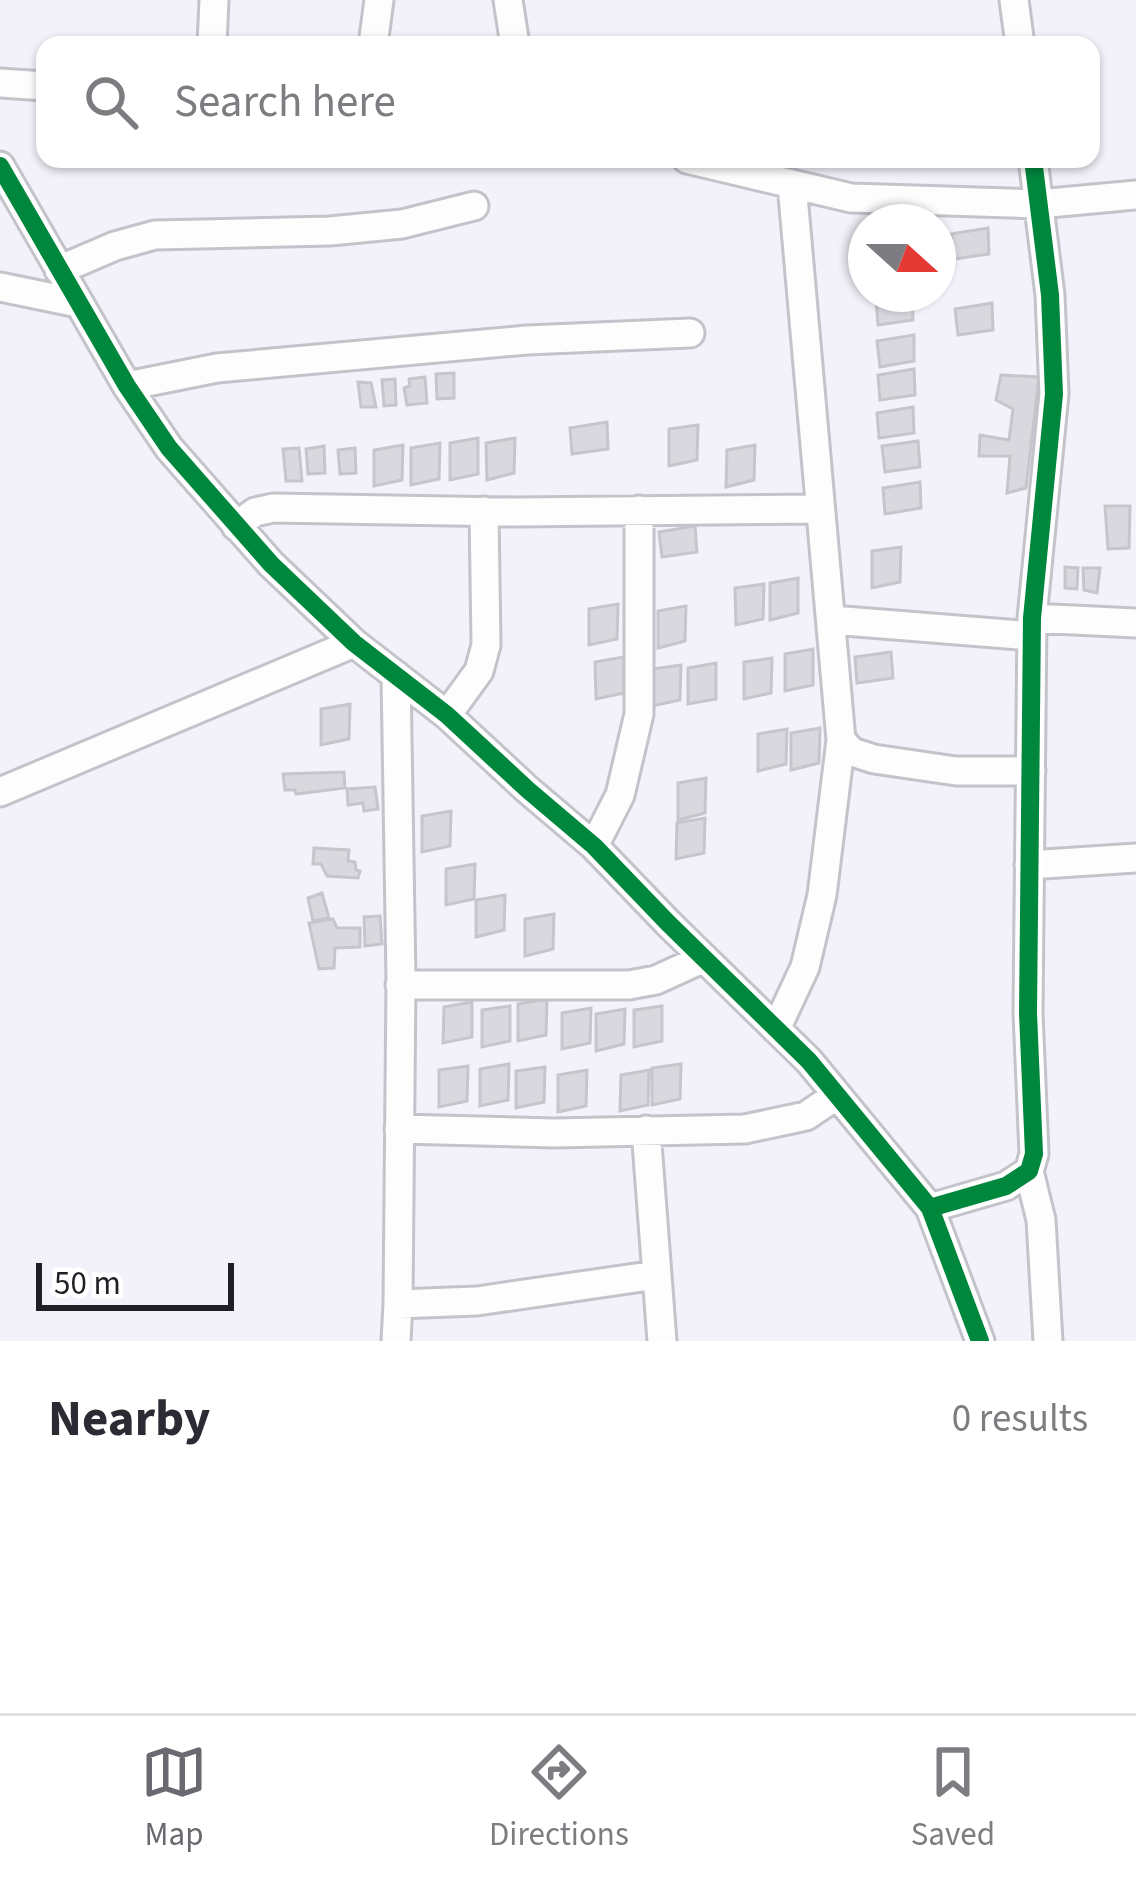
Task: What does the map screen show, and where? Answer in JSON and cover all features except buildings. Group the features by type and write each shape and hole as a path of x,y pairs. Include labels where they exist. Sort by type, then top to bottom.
{"street":[{"path":"212,36 214,0"},
{"path":"374,36 379,0"},
{"path":"508,0 514,36"},
{"path":"1014,0 1018,36"},
{"path":"0,83 36,85"},
{"path":"0,166 127,386 169,448 236,526 354,643 447,715 594,846 809,1061 930,1208 980,1341"},
{"path":"725,168 850,198 1039,204 1136,195"},
{"path":"1035,168 1050,295 1054,394 1032,627 1028,1013 1034,1154 1029,1171 1042,1220 1048,1341"},
{"path":"776,1029 805,967 822,895 841,740 792,184"},
{"path":"59,270 155,235 330,231 402,224 474,206"},
{"path":"0,286 78,303"},
{"path":"127,386 217,368 527,340 690,333"},
{"path":"236,526 256,512 273,508 819,509"},
{"path":"594,846 620,794 639,714 639,510"},
{"path":"447,715 479,671 486,645 484,511"},
{"path":"832,620 1032,627 1136,623"},
{"path":"0,792 354,643"},
{"path":"396,675 400,985 396,1341"},
{"path":"841,740 851,752 874,759 956,770 1030,770"},
{"path":"1030,865 1136,858"},
{"path":"400,985 629,986 656,980 704,958"},
{"path":"399,1129 554,1133 745,1129 806,1116 837,1095"},
{"path":"646,1130 662,1341"},
{"path":"930,1208 1006,1186 1029,1171"},
{"path":"398,1304 477,1301 656,1275"}],"cycle path":[{"path":"0,166 127,386 169,448 271,564 354,643 447,715 594,846 809,1061 930,1208 980,1341"},
{"path":"930,1208 1006,1186 1029,1171 1034,1154 1028,1013 1032,618 1054,394 1050,295 1034,168"}]}
